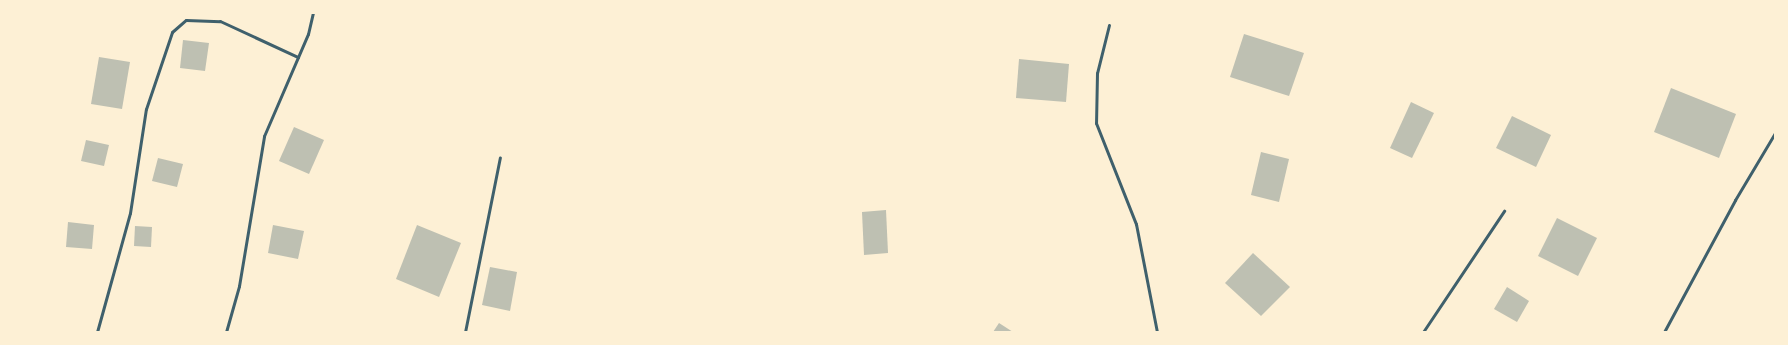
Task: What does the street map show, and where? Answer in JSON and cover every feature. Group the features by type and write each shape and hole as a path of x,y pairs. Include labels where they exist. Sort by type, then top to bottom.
{"lane":[{"path":"226,332 239,286 264,136 298,57 313,13"},
{"path":"97,332 130,213 146,109 172,32 186,20 220,21 298,57"},
{"path":"1109,25 1097,73 1096,123 1136,224 1157,332"},
{"path":"1664,332 1734,200 1775,134"},
{"path":"465,332 500,157"},
{"path":"1423,332 1504,211"}],"building":[{"path":"1244,34 1304,53 1289,96 1230,77"},
{"path":"183,40 209,43 205,71 180,68"},
{"path":"99,57 130,62 122,109 91,104"},
{"path":"1019,59 1069,64 1066,102 1016,98"},
{"path":"1671,88 1736,114 1719,158 1654,132"},
{"path":"1411,102 1434,113 1412,158 1390,148"},
{"path":"1512,116 1551,135 1536,167 1496,148"},
{"path":"294,127 324,140 309,174 279,161"},
{"path":"86,140 109,145 104,166 81,161"},
{"path":"1261,152 1289,159 1279,202 1251,195"},
{"path":"158,158 183,164 177,187 152,181"},
{"path":"886,210 888,253 864,255 862,212"},
{"path":"1557,218 1597,238 1578,276 1538,256"},
{"path":"68,222 94,225 92,249 66,247"},
{"path":"273,225 304,231 298,259 268,253"},
{"path":"417,225 461,243 439,297 396,279"},
{"path":"135,226 152,227 151,247 134,246"},
{"path":"1253,253 1290,287 1261,316 1225,283"},
{"path":"490,267 517,272 510,311 482,305"},
{"path":"1507,287 1529,301 1517,322 1494,309"},
{"path":"999,323 1013,332 993,332"}]}
